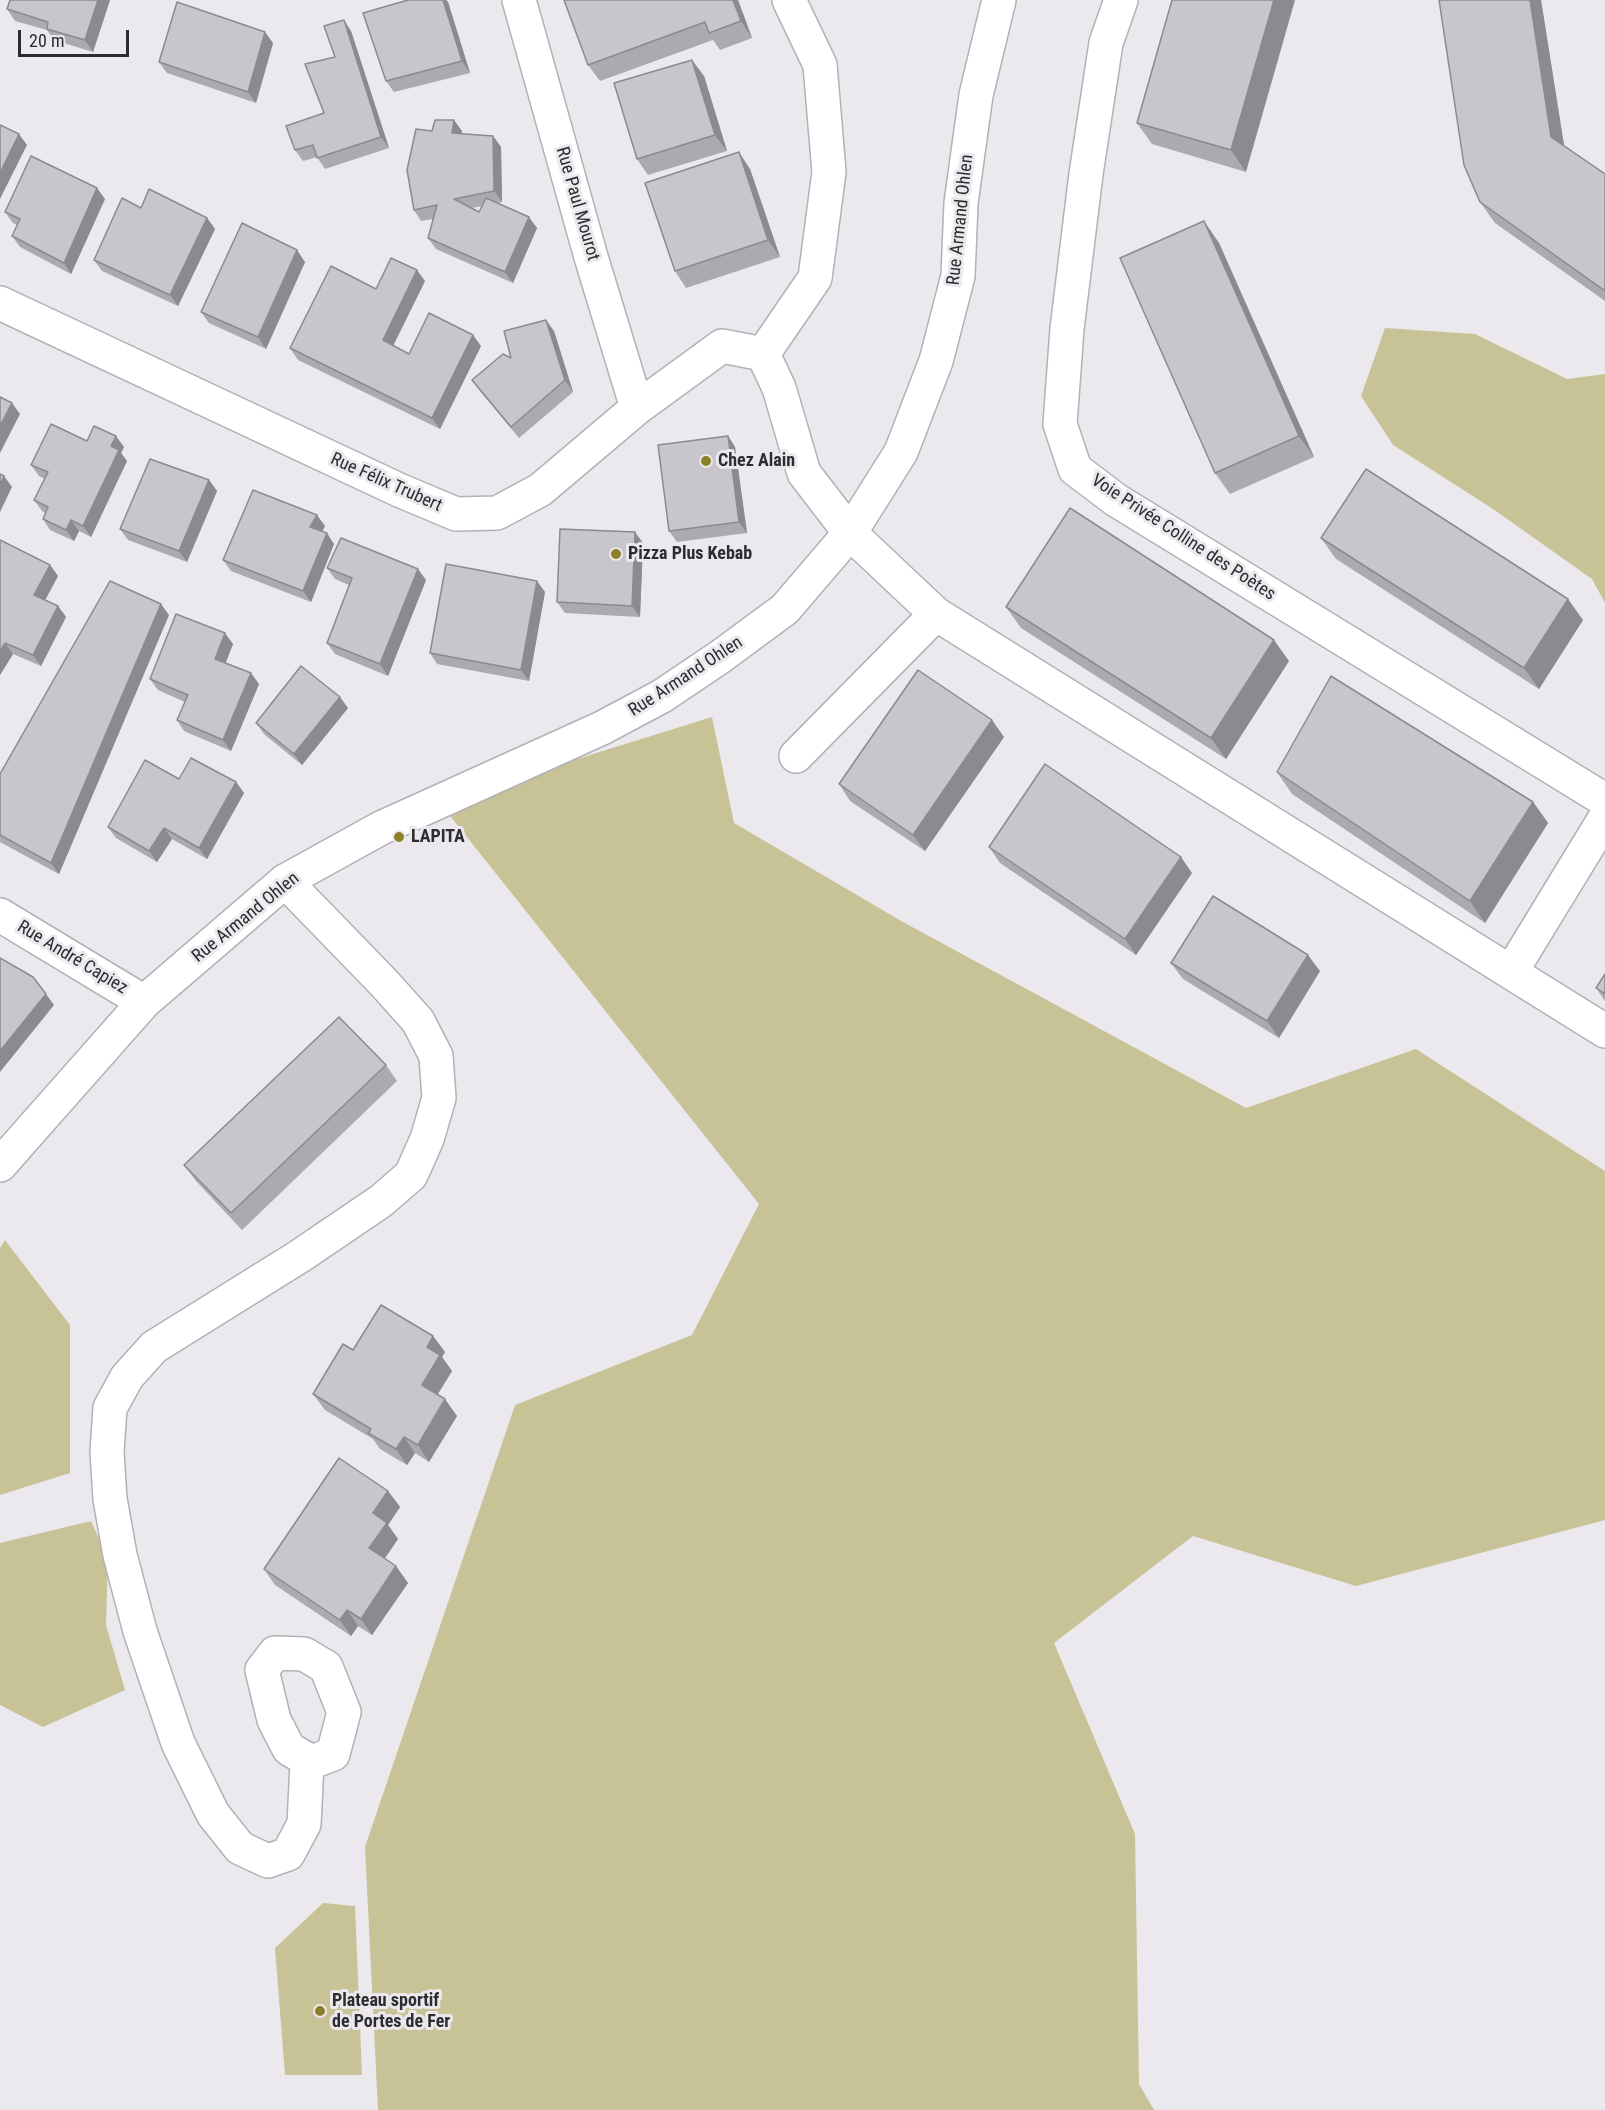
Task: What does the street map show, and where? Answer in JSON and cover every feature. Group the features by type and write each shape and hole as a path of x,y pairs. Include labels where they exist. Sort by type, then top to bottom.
{"street":[{"name":"Rue Paul Mourot","path":"519,0 591,257 637,408"},
{"path":"789,0 820,65 829,172 815,278 763,354 779,388 804,473 850,533 936,614 1605,1031"},
{"name":"Rue Armand Ohlen","path":"0,1165 144,1002 285,881 381,828 602,728 662,696 785,609 850,533 901,452 936,361 958,276 961,202 976,96 999,0"},
{"name":"Voie Privée Colline des Poètes","path":"1121,0 1106,43 1086,174 1067,329 1060,424 1075,469 1116,500 1605,800"},
{"name":"Rue Félix Trubert","path":"0,303 399,490 456,514 497,513 540,490 637,408 722,346 763,354"},
{"path":"796,756 936,614"},
{"path":"1512,972 1605,818"},
{"path":"285,881 384,982 418,1021 436,1056 439,1098 428,1139 411,1175 381,1201 300,1256 154,1347 127,1377 110,1408 106,1452 110,1499 120,1556 140,1631 178,1743 213,1814 240,1848 268,1861 288,1854 304,1824 307,1764"},
{"name":"Rue André Capiez","path":"0,915 144,1002"}],"shaded area":[{"path":"1385,328 1475,334 1567,379 1605,374 1605,603 1592,579 1493,509 1393,445 1361,396"},
{"path":"712,717 734,823 903,922 1246,1108 1416,1049 1605,1171 1605,1520 1356,1586 1193,1536 1054,1643 1135,1834 1139,2084 1154,2110 378,2110 365,1847 515,1405 692,1335 759,1204 439,802"},
{"path":"5,1240 70,1325 70,1473 0,1495 0,1248"},
{"path":"91,1521 108,1559 106,1625 125,1690 43,1727 0,1705 0,1543"},
{"name":"Plateau sportif de Portes de Fer","path":"323,1903 355,1906 362,2075 285,2075 275,1948"}],"building":[{"path":"10,0 98,0 85,40 47,29 48,22 7,9"},
{"path":"408,0 443,0 462,61 386,81 363,13"},
{"path":"564,0 733,0 741,21 709,33 705,22 588,65"},
{"path":"1172,0 1274,0 1231,150 1137,123"},
{"path":"1439,0 1530,0 1551,137 1605,174 1605,291 1480,202 1464,165"},
{"path":"177,2 265,32 248,92 159,62"},
{"path":"344,20 381,137 317,158 313,145 295,150 286,126 324,113 305,64 335,57 324,26"},
{"path":"692,60 715,135 637,159 614,83"},
{"path":"435,120 454,120 452,133 493,136 494,191 454,199 479,212 486,198 529,217 505,272 428,238 437,205 414,210 407,170 416,129 432,131"},
{"path":"0,125 19,134 0,173"},
{"path":"739,152 768,240 675,271 645,183"},
{"path":"31,156 97,188 64,263 12,236 20,219 5,212"},
{"path":"149,189 207,218 170,295 94,260 122,198 141,208"},
{"path":"1204,221 1299,436 1215,473 1120,258"},
{"path":"242,223 297,250 258,337 201,312"},
{"path":"391,258 417,270 383,340 409,354 429,313 473,335 432,418 290,348 331,266 376,289"},
{"path":"546,320 565,380 511,427 472,380 503,354 511,358 504,331"},
{"path":"0,397 12,403 0,426"},
{"path":"51,424 87,441 94,426 116,436 111,446 119,450 83,526 71,520 66,530 43,519 48,507 34,500 48,472 31,465"},
{"path":"728,436 739,522 669,531 658,445"},
{"path":"150,459 209,480 179,551 120,529"},
{"path":"1366,469 1568,599 1524,668 1321,538"},
{"path":"253,490 317,515 310,527 327,533 303,591 223,560"},
{"path":"1070,508 1274,640 1211,738 1006,607"},
{"path":"560,529 635,532 632,606 557,602"},
{"path":"341,538 418,569 380,664 327,643 352,578 327,568"},
{"path":"0,540 50,565 34,595 58,606 33,655 5,643 0,651"},
{"path":"446,564 537,581 521,670 430,653"},
{"path":"110,581 161,604 51,863 0,835 0,774"},
{"path":"176,614 225,633 215,659 251,673 223,740 177,720 188,695 150,679"},
{"path":"301,666 340,697 294,754 256,723"},
{"path":"918,670 992,720 913,835 839,784"},
{"path":"1331,676 1533,802 1470,901 1277,772"},
{"path":"191,758 236,782 199,848 164,828 149,851 108,827 145,760 179,779"},
{"path":"1045,764 1181,857 1125,939 989,847"},
{"path":"1213,896 1308,955 1267,1021 1171,963"},
{"path":"0,958 33,977 46,994 0,1051"},
{"path":"1605,974 1605,994 1596,988"},
{"path":"339,1017 386,1065 231,1213 184,1165"},
{"path":"381,1305 433,1336 427,1347 440,1355 422,1385 445,1399 418,1445 404,1437 396,1449 368,1433 371,1429 313,1394 343,1344 353,1350"},
{"path":"339,1458 388,1491 373,1513 387,1523 369,1548 396,1566 361,1619 347,1610 340,1620 264,1569"}],"place":[{"name":"Chez Alain","path":"706,461"},
{"name":"Pizza Plus Kebab","path":"616,554"},
{"name":"LAPITA","path":"399,837"},
{"name":"Plateau sportif de Portes de Fer","path":"320,2011"}]}
